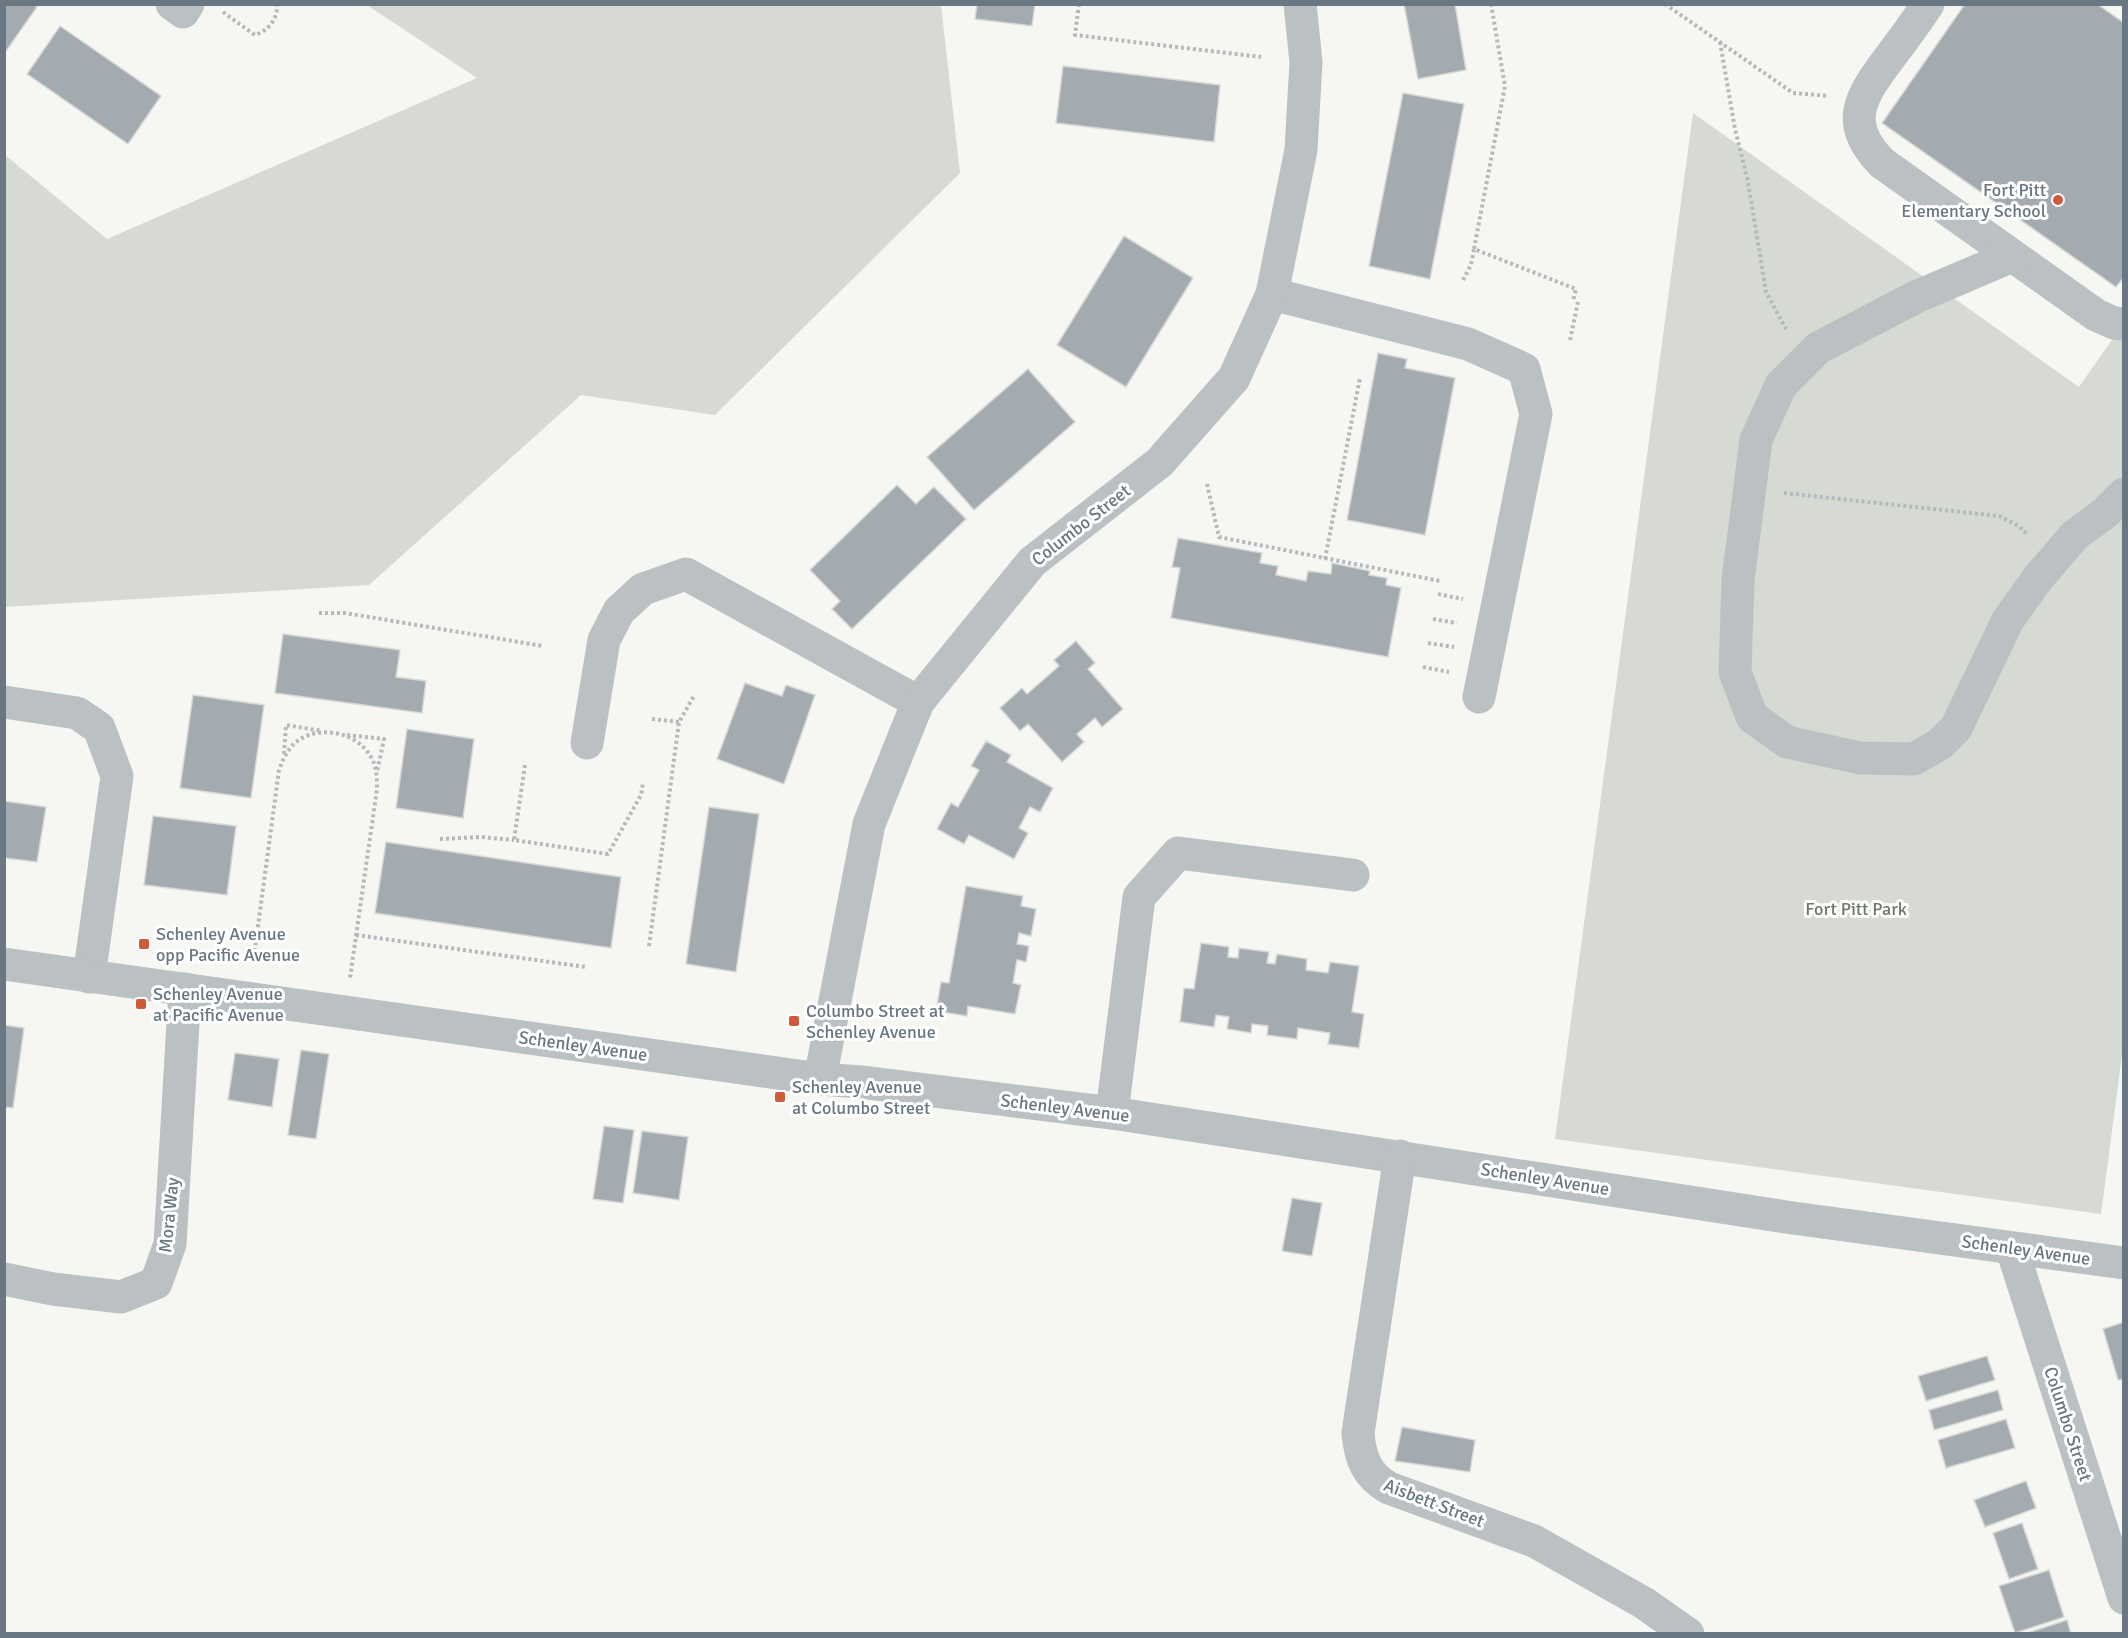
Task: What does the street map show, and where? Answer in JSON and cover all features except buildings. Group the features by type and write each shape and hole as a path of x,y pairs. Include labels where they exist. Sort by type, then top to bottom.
{"street":[{"path":"172,4 183,12 188,4"},
{"name":"Columbo Street","path":"820,1079 869,824 918,702 1032,562 1160,462 1205,412 1234,378 1272,294 1301,150 1306,62 1300,4"},
{"path":"1928,4 1869,85 1861,101 1859,118 1861,135 1869,150 1881,163 2096,315 2114,323 2124,324"},
{"path":"2012,255 1916,297 1818,348 1781,385 1756,440 1738,580 1735,672 1752,717 1787,742 1860,758 1914,759 1940,744 1956,728 2008,620 2038,578 2075,535 2105,513 2124,494"},
{"path":"1272,294 1468,344 1524,369 1536,414 1479,697"},
{"path":"587,743 604,640 619,611 643,589 686,574 918,702"},
{"path":"4,702 77,714 92,723 99,728 117,776 89,977"},
{"path":"1112,1113 1139,897 1178,852 1353,875"},
{"name":"Schenley Avenue","path":"4,964 820,1079 1112,1113 1793,1218 2124,1263"},
{"name":"Mora Way","path":"4,1279 53,1289 121,1297 156,1283 170,1244 185,989"},
{"name":"Aisbett Street","path":"1400,1156 1358,1433 1360,1454 1368,1472 1389,1488 1534,1541 1644,1603 1688,1634"},
{"name":"Columbo Street","path":"2013,1249 2124,1599"}],"path":[{"path":"223,12 255,35 270,27 276,17 277,4"},
{"path":"1078,4 1075,35 1261,57"},
{"path":"1463,280 1471,265 1505,86 1491,4"},
{"path":"1665,4 1793,93 1838,97"},
{"path":"1720,42 1735,129 1748,182 1766,292 1794,345 1794,372"},
{"path":"1474,249 1576,289 1570,340"},
{"path":"1325,559 1360,378"},
{"path":"1207,484 1219,537 1440,580"},
{"path":"1749,489 1999,516 2019,526 2053,561"},
{"path":"1438,594 1466,599"},
{"path":"319,613 345,613 543,646"},
{"path":"1433,618 1462,624"},
{"path":"1428,643 1457,648"},
{"path":"1424,667 1452,672"},
{"path":"649,946 679,723 694,696"},
{"path":"652,719 679,723"},
{"path":"253,967 279,770 284,755 286,725 384,739 377,772 377,789 350,981"},
{"path":"284,755 297,741 312,734 329,732"},
{"path":"345,735 360,744 371,757 377,772"},
{"path":"514,840 525,765"},
{"path":"440,839 481,837 608,854 641,795 643,783"},
{"path":"356,935 586,967"}],"green space":[{"path":"367,5 941,5 960,173 715,415 581,395 369,585 5,607 5,155 107,239 477,78"},
{"name":"Fort Pitt Park","path":"1693,113 2079,387 2123,324 2124,1040 2101,1214 1555,1139"}],"place":[{"name":"Fort Pitt Elementary School","path":"2058,200"},
{"name":"Schenley Avenue opp Pacific Avenue","path":"144,944"},
{"name":"Schenley Avenue at Pacific Avenue","path":"141,1004"},
{"name":"Columbo Street at Schenley Avenue","path":"794,1021"},
{"name":"Schenley Avenue at Columbo Street","path":"780,1097"}]}
